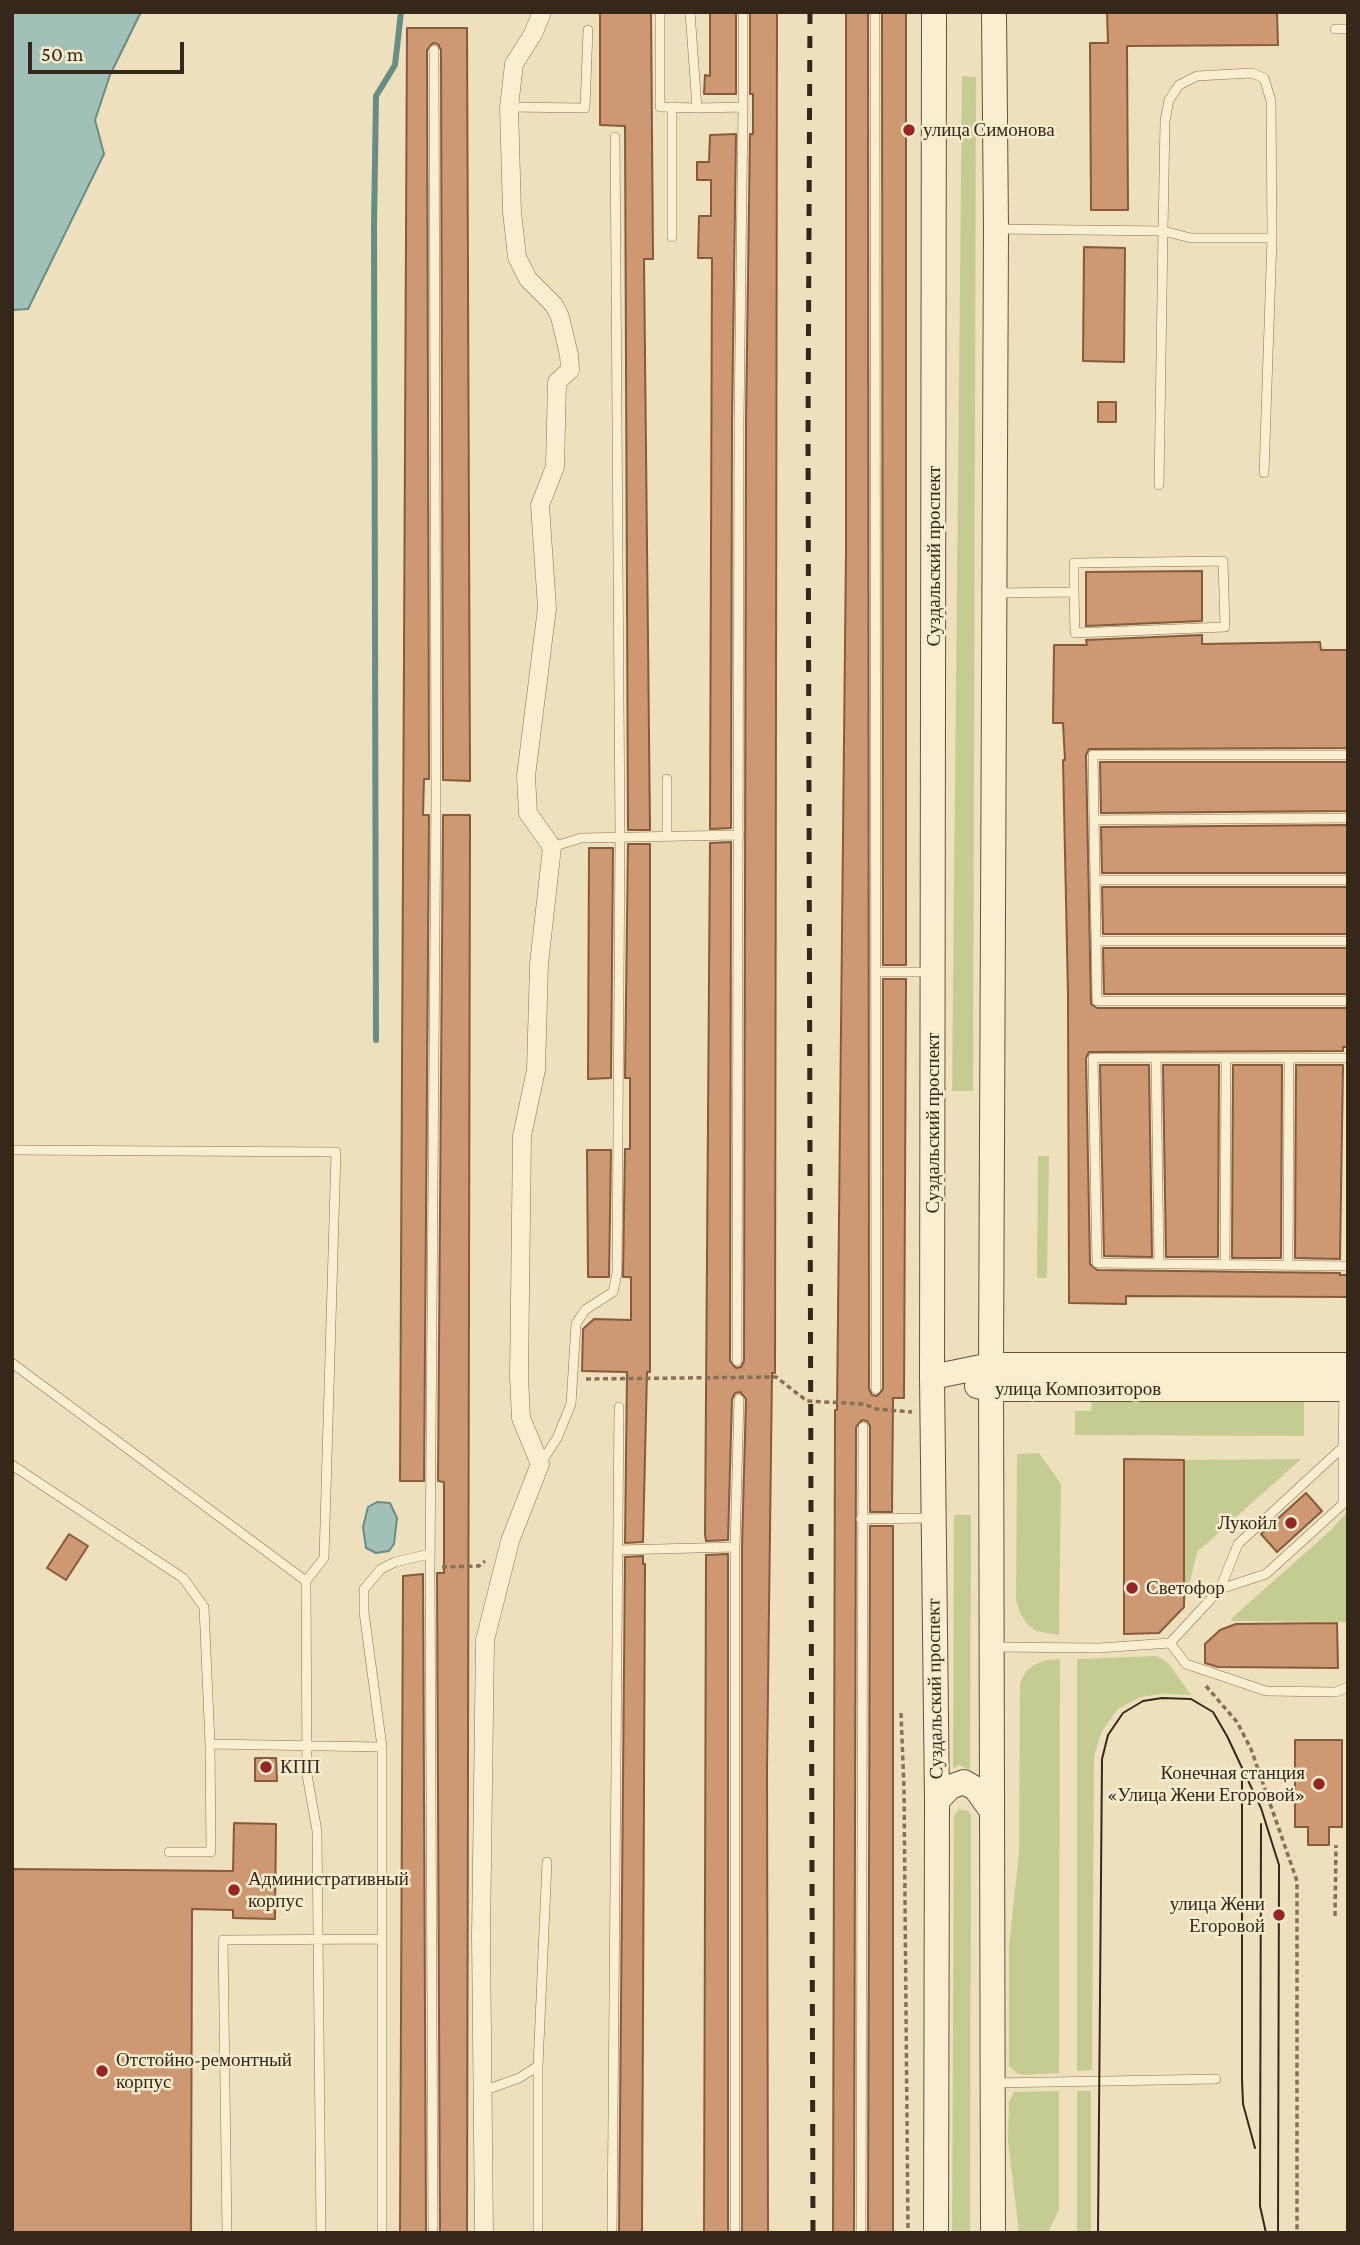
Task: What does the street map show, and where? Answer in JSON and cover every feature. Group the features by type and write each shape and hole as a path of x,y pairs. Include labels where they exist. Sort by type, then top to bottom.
{"main road":[{"name":"Суздальский проспект","path":"934,12 932,1518 937,1801 936,2233"},
{"path":"993,2233 991,1377 996,229 994,12"},
{"name":"улица Композиторов","path":"932,1377 1346,1377"},
{"path":"937,1801 950,1787 964,1782 976,1789 991,1810"}],"street":[{"path":"484,2233 481,1936 485,1640 510,1541 540,1464 521,1418 519,1364 522,1136 536,1070 539,964 552,847 528,813 526,776 547,608 540,505 555,467 556,382 570,370 563,330 554,305 528,279 517,257 512,212 509,107 514,64 533,34 542,12"}],"lane":[{"path":"660,12 660,107 743,107"},
{"path":"690,12 697,108"},
{"path":"737,1361 743,12"},
{"path":"875,12 876,1389"},
{"path":"1335,29 1348,29"},
{"path":"509,107 585,108 588,30"},
{"path":"433,2233 430,1554 436,795 434,50"},
{"path":"1159,485 1165,121 1169,100 1179,85 1197,76 1252,73 1264,78 1271,101 1272,238 1264,473"},
{"path":"671,237 672,107"},
{"path":"540,1464 557,1438 571,1404 576,1324 585,1310 613,1292 617,1273 620,838 615,137"},
{"path":"996,229 1163,231 1191,238 1272,238"},
{"path":"1223,561 1225,627 1075,633 1074,592 1074,564 1223,561"},
{"path":"994,593 1074,592"},
{"path":"1348,755 1093,755 1097,1001 1348,1001"},
{"path":"667,779 667,836"},
{"path":"1094,820 1348,818"},
{"path":"552,847 581,838 739,835"},
{"path":"1095,880 1348,880"},
{"path":"1096,942 1348,941"},
{"path":"875,972 934,972"},
{"path":"1348,1058 1093,1058 1097,1264 1348,1266"},
{"path":"1156,1058 1159,1264"},
{"path":"1225,1265 1226,1058"},
{"path":"1288,1265 1289,1058"},
{"path":"12,1150 336,1152 324,1558 306,1581 307,1775 317,1831 321,2233"},
{"path":"12,1363 306,1581"},
{"path":"1220,1589 1266,1574 1343,1504 1346,1377"},
{"path":"734,2233 735,1547 739,1399"},
{"path":"612,2233 619,1407"},
{"path":"861,2233 863,1427"},
{"path":"992,1647 1099,1648 1170,1643 1220,1589 1238,1544 1343,1447"},
{"path":"12,1465 183,1578 204,1607 211,1852 169,1852"},
{"path":"861,1519 932,1518"},
{"path":"619,1550 735,1547"},
{"path":"382,2233 382,1746 364,1612 364,1589 381,1569 395,1562 430,1554"},
{"path":"1170,1643 1186,1664 1266,1691 1336,1692 1348,1687"},
{"path":"210,1744 382,1746"},
{"path":"538,2233 538,2066 547,1862"},
{"path":"227,2233 223,1940 381,1940"},
{"path":"483,2091 519,2078 538,2066"},
{"path":"993,2083 1216,2080"}],"path":[{"path":"430,1568 479,1566 510,1541"},
{"path":"1186,1664 1237,1722 1297,1881 1297,2233"},
{"path":"901,1713 908,2233"},
{"path":"1335,1916 1336,1845"}],"green space":[{"path":"962,76 976,77 973,1091 952,1091"},
{"path":"1038,1156 1049,1156 1047,1278 1037,1278"},
{"path":"1092,1397 1304,1397 1304,1436 1075,1435 1075,1411 1091,1411"},
{"path":"1039,1453 1061,1484 1059,1635 1036,1631 1027,1624 1016,1600 1017,1454"},
{"path":"1301,1459 1197,1552 1184,1607 1184,1460"},
{"path":"1348,1511 1348,1622 1231,1621 1331,1530"},
{"path":"954,1515 971,1515 970,1770 959,1765 953,1769"},
{"path":"1157,1656 1168,1663 1191,1695 1162,1694 1141,1697 1118,1709 1102,1731 1094,1756 1092,2070 1077,2071 1077,1659"},
{"path":"1060,1659 1059,2073 1024,2075 1009,2066 1009,1946 1019,1853 1020,1683 1026,1671 1034,1665 1046,1660"},
{"path":"959,1809 968,1811 971,1815 970,2233 952,2233 954,1816"},
{"path":"1059,2091 1059,2209 1048,2233 1019,2233 1008,2141 1009,2102 1014,2092"},
{"path":"1077,2091 1091,2091 1091,2233 1077,2233"}],"water":[{"path":"12,12 141,12 110,75 95,120 104,154 28,309 12,310"},
{"path":"377,1502 390,1503 397,1518 394,1544 389,1551 376,1553 366,1548 363,1527 368,1507"}],"building":[{"path":"600,12 651,12 653,259 644,259 650,830 628,830 625,126 600,125"},
{"path":"710,12 736,12 736,94 704,94 705,75 710,76"},
{"path":"750,12 777,12 775,1373 772,1373 767,1768 768,2233 742,2233 742,1547 746,1399 740,1392 735,1393 732,1399 728,1540 706,1541 705,1534 710,843 731,842 730,1361 736,1368 741,1367 744,1361 746,421 750,134 753,134"},
{"path":"846,12 868,12 869,1389 872,1395 877,1396 883,1389 883,979 906,979 904,1398 893,1398 892,1512 870,1512 870,1426 867,1421 862,1420 856,1427 854,2233 833,2233 835,1410 846,550"},
{"path":"882,12 906,12 906,965 883,965"},
{"path":"1107,12 1277,12 1278,45 1127,46 1128,210 1091,210 1090,43 1108,43"},
{"path":"407,28 467,28 470,781 443,780 441,50 438,44 433,43 427,50 429,779 424,779 423,815 429,815 424,1481 400,1481"},
{"path":"736,134 731,828 710,829 712,258 698,258 699,216 711,216 711,180 697,180 697,162 709,162 710,135"},
{"path":"1084,247 1125,248 1124,362 1083,361"},
{"path":"1098,402 1116,402 1116,422 1098,422"},
{"path":"1202,571 1202,621 1086,626 1086,572"},
{"path":"1202,635 1202,644 1320,642 1321,650 1348,650 1348,748 1089,749 1086,755 1091,1004 1097,1008 1348,1008 1348,1047 1343,1047 1343,1051 1089,1052 1086,1058 1090,1264 1097,1270 1340,1273 1348,1275 1348,1297 1126,1296 1126,1304 1069,1303 1065,760 1063,723 1053,723 1054,645 1087,645 1086,640"},
{"path":"1100,762 1348,762 1348,811 1101,813"},
{"path":"443,815 470,815 467,2233 440,2233 437,1573 444,1573 444,1482 438,1481"},
{"path":"1348,825 1348,873 1102,873 1101,827"},
{"path":"628,844 650,844 650,1372 647,1372 643,1542 625,1543 627,1372 582,1371 583,1329 594,1319 631,1320 631,1277 623,1277 625,1149 630,1149 630,1078 625,1078"},
{"path":"589,848 613,848 611,1078 588,1079"},
{"path":"1102,887 1348,887 1348,934 1103,934"},
{"path":"1103,948 1348,948 1348,994 1104,994"},
{"path":"1100,1065 1149,1065 1152,1257 1104,1256"},
{"path":"1163,1065 1219,1065 1218,1257 1166,1257"},
{"path":"1233,1065 1282,1065 1281,1258 1232,1258"},
{"path":"1296,1065 1343,1065 1340,1259 1295,1258"},
{"path":"587,1150 611,1150 609,1277 588,1277"},
{"path":"1124,1459 1184,1460 1184,1607 1159,1633 1124,1634"},
{"name":"Лукойл","path":"1306,1493 1322,1511 1277,1552 1261,1534"},
{"path":"870,1526 893,1526 893,2233 868,2233"},
{"path":"69,1534 88,1546 66,1580 47,1568"},
{"path":"728,1554 728,2233 704,2233 706,1555"},
{"path":"643,1556 642,2233 619,2233 625,1557"},
{"path":"423,1574 426,2233 400,2233 403,1576"},
{"path":"1337,1623 1338,1668 1218,1667 1205,1663 1205,1644 1220,1630 1236,1624"},
{"name":"Конечная станция «Улица Жени Егоровой»","path":"1295,1740 1342,1740 1342,1827 1329,1827 1329,1845 1308,1845 1308,1827 1295,1827"},
{"name":"КПП","path":"255,1758 276,1758 277,1781 255,1781"},
{"name":"Отстойно-ремонтный корпус","path":"234,1823 276,1824 275,1919 233,1918 233,1910 192,1909 191,2233 12,2233 12,1869 233,1871"}],"waterway":[{"path":"376,1040 376,96 395,65 401,12"}],"tram line":[{"path":"1098,2233 1102,1759 1108,1735 1123,1713 1143,1701 1162,1698 1191,1699 1213,1712 1261,1808 1279,1865 1278,2233"},
{"path":"1242,1775 1242,2079 1243,2104 1255,2148"},
{"path":"1261,1824 1260,2206 1266,2233"}],"railway":[{"path":"810,12 808,437 813,2233"}],"place":[{"name":"улица Симонова","path":"909,130"},
{"name":"Лукойл","path":"1291,1523"},
{"name":"Светофор","path":"1132,1588"},
{"name":"КПП","path":"266,1767"},
{"name":"Конечная станция «Улица Жени Егоровой»","path":"1319,1784"},
{"name":"Административный корпус","path":"234,1890"},
{"name":"улица Жени Егоровой","path":"1279,1915"},
{"name":"Отстойно-ремонтный корпус","path":"102,2071"}]}
